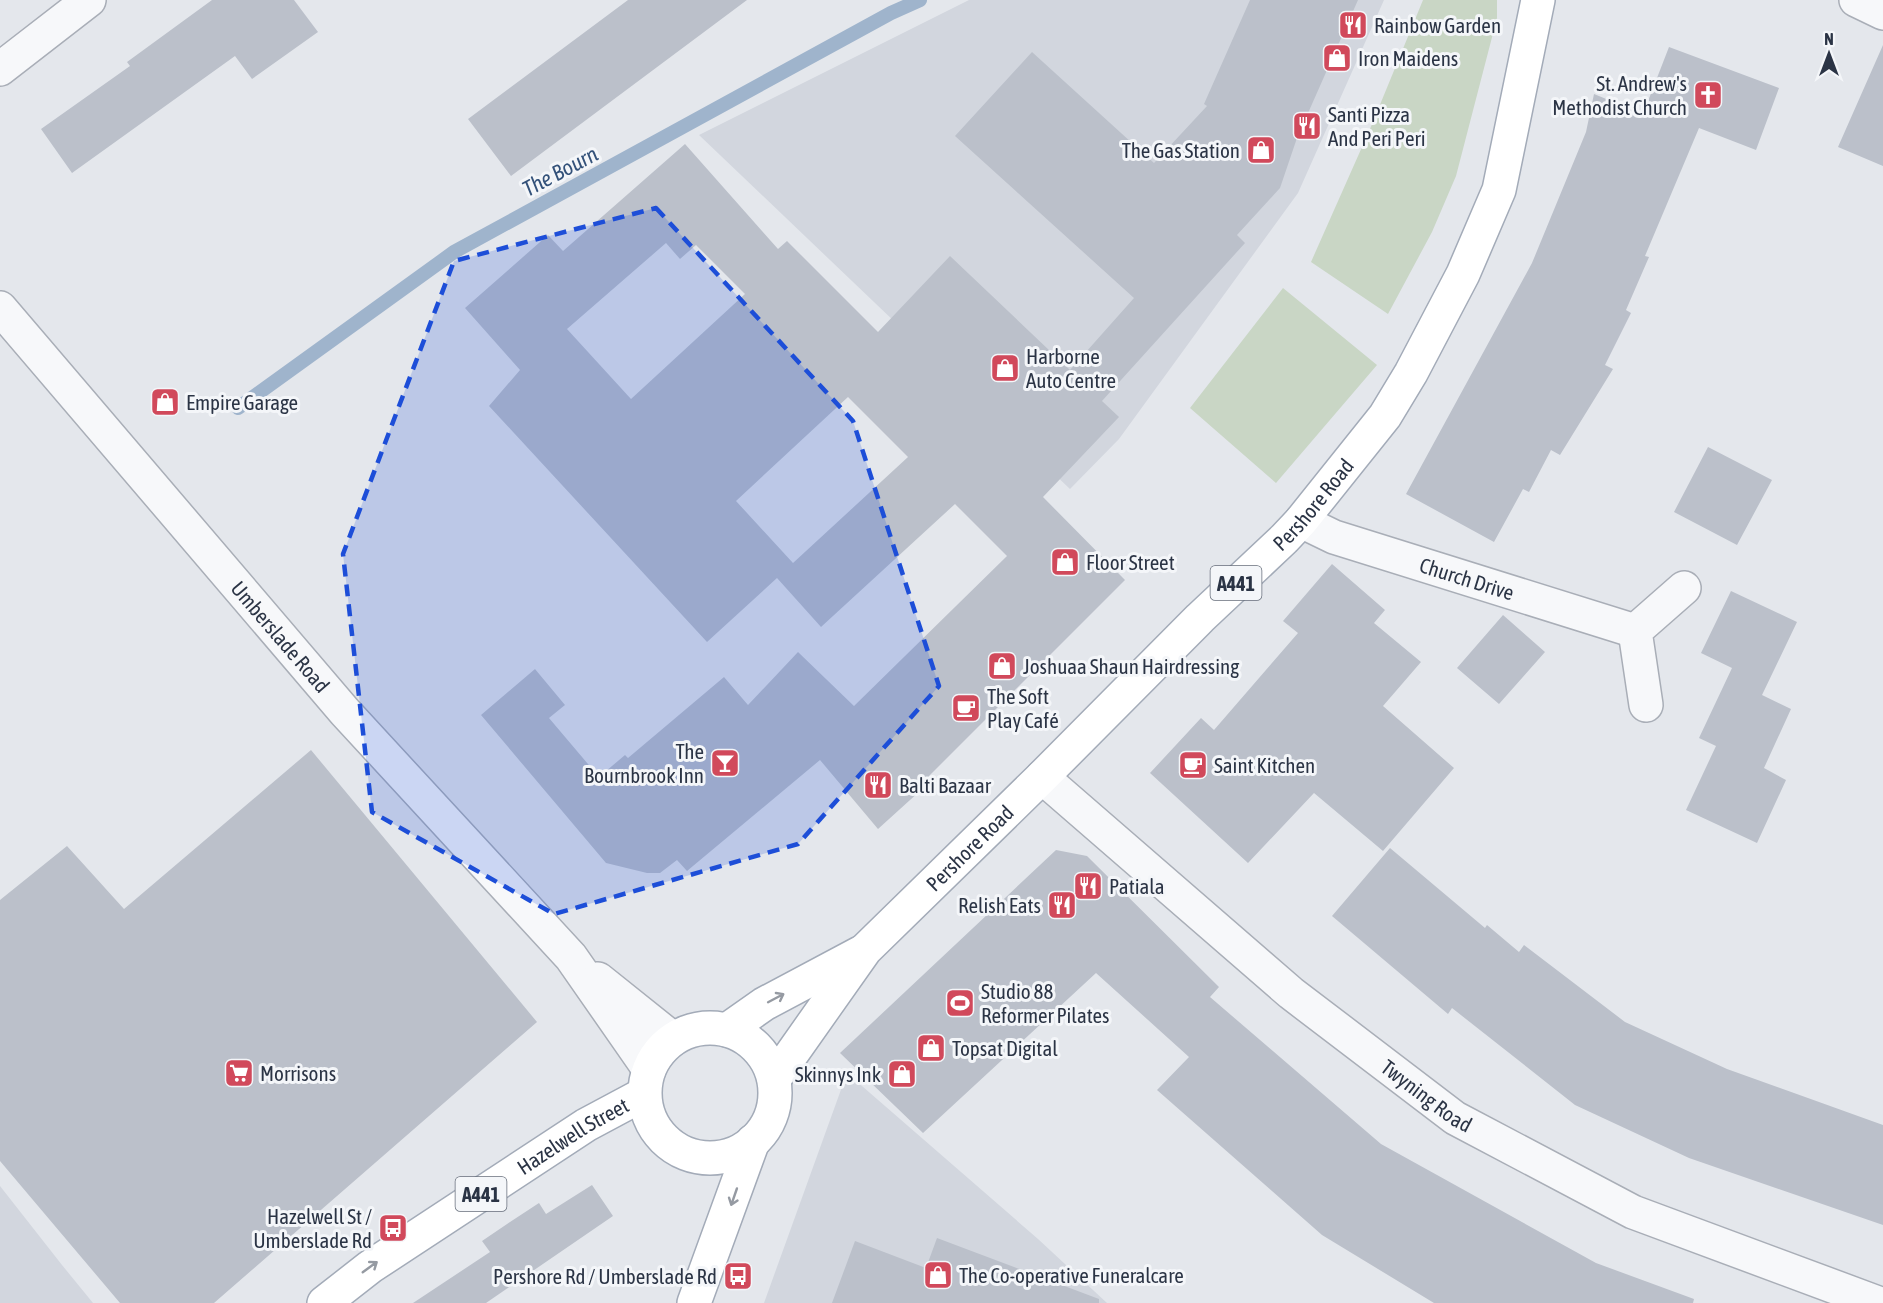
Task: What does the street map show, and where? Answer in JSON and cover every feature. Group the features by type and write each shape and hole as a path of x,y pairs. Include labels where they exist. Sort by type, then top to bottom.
{"main road":[{"name":"Pershore Road","path":"774,1079 865,950 1301,521 1385,416 1411,373 1463,274 1499,190 1538,0"},
{"name":"Pershore Road","path":"727,1030 764,1004 865,950"},
{"path":"696,1029 727,1030 741,1035 754,1044 771,1068 775,1100 772,1113 765,1127 753,1141 734,1154 713,1158 691,1156 669,1144 660,1135 647,1110 646,1082 657,1054 673,1039 696,1029"},
{"name":"Hazelwell Street","path":"324,1303 370,1267 646,1082"},
{"path":"694,1303 753,1141"}],"street":[{"path":"0,69 89,0"},
{"path":"1856,0 1883,13"},
{"name":"Umberslade Road","path":"0,308 345,712 571,957 673,1039"},
{"name":"Church Drive","path":"1301,521 1334,537 1635,631"},
{"path":"1646,705 1635,631 1684,588"},
{"name":"Twyning Road","path":"1042,777 1291,993 1455,1118 1633,1212 1878,1303"},
{"name":"Umberslade Road","path":"571,957 646,1082"}],"highlighted area":[{"path":"656,208 853,421 939,686 798,844 554,914 372,812 343,554 454,261"}],"shaded area":[{"path":"969,0 1384,0 1298,193 1119,439 1070,489 699,135"},
{"path":"847,1073 1038,1239 1107,1303 764,1303"},
{"path":"0,1186 62,1265 93,1303 0,1303"}],"green space":[{"path":"1423,0 1497,0 1497,18 1456,176 1432,232 1388,314 1311,262 1370,129"},
{"path":"1283,288 1377,365 1276,483 1190,408"}],"building":[{"path":"212,0 294,0 318,32 252,79 235,56 72,173 41,129 130,66 127,62"},
{"path":"628,0 747,0 511,176 468,119"},
{"path":"1250,0 1358,0 1297,138 1280,188 1237,235 1245,243 1102,401 1119,417 1043,497 1125,580 927,778 931,781 878,829 820,760 687,871 677,860 660,873 647,873 606,863 481,715 535,669 565,705 549,718 599,777 625,755 628,758 724,677 748,705 798,652 854,706 1007,556 955,504 821,627 777,578 707,642 489,406 520,370 465,308 548,235 563,251 685,144 778,249 787,241 878,332 950,256 1070,370 1134,298 955,136 1032,52 1154,163 1207,106 1204,104","holes":["666,243 680,259 696,245 745,294 631,399 567,329","848,397 908,457 793,563 736,501"]},
{"path":"1883,45 1883,166 1838,147"},
{"path":"1669,47 1779,88 1756,150 1699,128 1645,256 1649,257 1626,310 1631,313 1605,365 1613,369 1560,455 1551,450 1529,492 1523,489 1494,542 1406,494 1532,263 1586,132 1594,94 1643,114"},
{"path":"1708,447 1772,480 1737,545 1674,512"},
{"path":"1332,564 1385,610 1374,623 1421,662 1383,706 1454,768 1383,851 1314,793 1248,863 1150,773 1201,718 1214,730 1298,633 1283,621"},
{"path":"1731,591 1797,622 1762,695 1791,709 1764,768 1786,780 1757,843 1686,810 1716,746 1699,738 1732,668 1701,653"},
{"path":"1503,615 1545,652 1499,704 1457,668"},
{"name":"Morrisons","path":"311,750 537,1022 214,1303 120,1303 0,1161 0,900 67,846 124,909"},
{"path":"1390,848 1485,928 1487,925 1519,952 1524,945 1625,1022 1727,1069 1883,1125 1883,1225 1689,1158 1575,1105 1452,1008 1448,1014 1332,916"},
{"path":"1056,850 1087,856 1219,987 1210,997 1381,1144 1596,1263 1694,1299 1693,1303 1434,1303 1322,1235 1157,1090 1189,1057 1096,973 923,1133 840,1053"},
{"path":"592,1185 613,1216 486,1303 413,1303 490,1252 482,1241 510,1222 539,1203 546,1214"},
{"name":"The Co-operative Funeralcare","path":"937,1238 1099,1299 1099,1303 832,1303 855,1241 926,1268"}],"waterway":[{"name":"The Bourn","path":"238,408 454,252 891,13 920,0"}],"place":[{"name":"Rainbow Garden","path":"1353,25"},
{"name":"Iron Maidens","path":"1337,58"},
{"name":"St. Andrew's Methodist Church","path":"1708,95"},
{"name":"Santi Pizza And Peri Peri","path":"1307,126"},
{"name":"The Gas Station","path":"1261,150"},
{"name":"Harborne Auto Centre","path":"1005,368"},
{"name":"Empire Garage","path":"165,402"},
{"name":"Floor Street","path":"1065,562"},
{"name":"Joshuaa Shaun Hairdressing","path":"1002,666"},
{"name":"The Soft Play Café","path":"966,708"},
{"name":"The Bournbrook Inn","path":"725,763"},
{"name":"Saint Kitchen","path":"1193,765"},
{"name":"Balti Bazaar","path":"878,785"},
{"name":"Patiala","path":"1088,886"},
{"name":"Relish Eats","path":"1062,905"},
{"name":"Studio 88 Reformer Pilates","path":"960,1003"},
{"name":"Topsat Digital","path":"931,1048"},
{"name":"Morrisons","path":"239,1073"},
{"name":"Skinnys Ink","path":"902,1074"},
{"name":"Hazelwell St / Umberslade Rd","path":"393,1228"},
{"name":"The Co-operative Funeralcare","path":"938,1275"},
{"name":"Pershore Rd / Umberslade Rd","path":"738,1276"}]}
